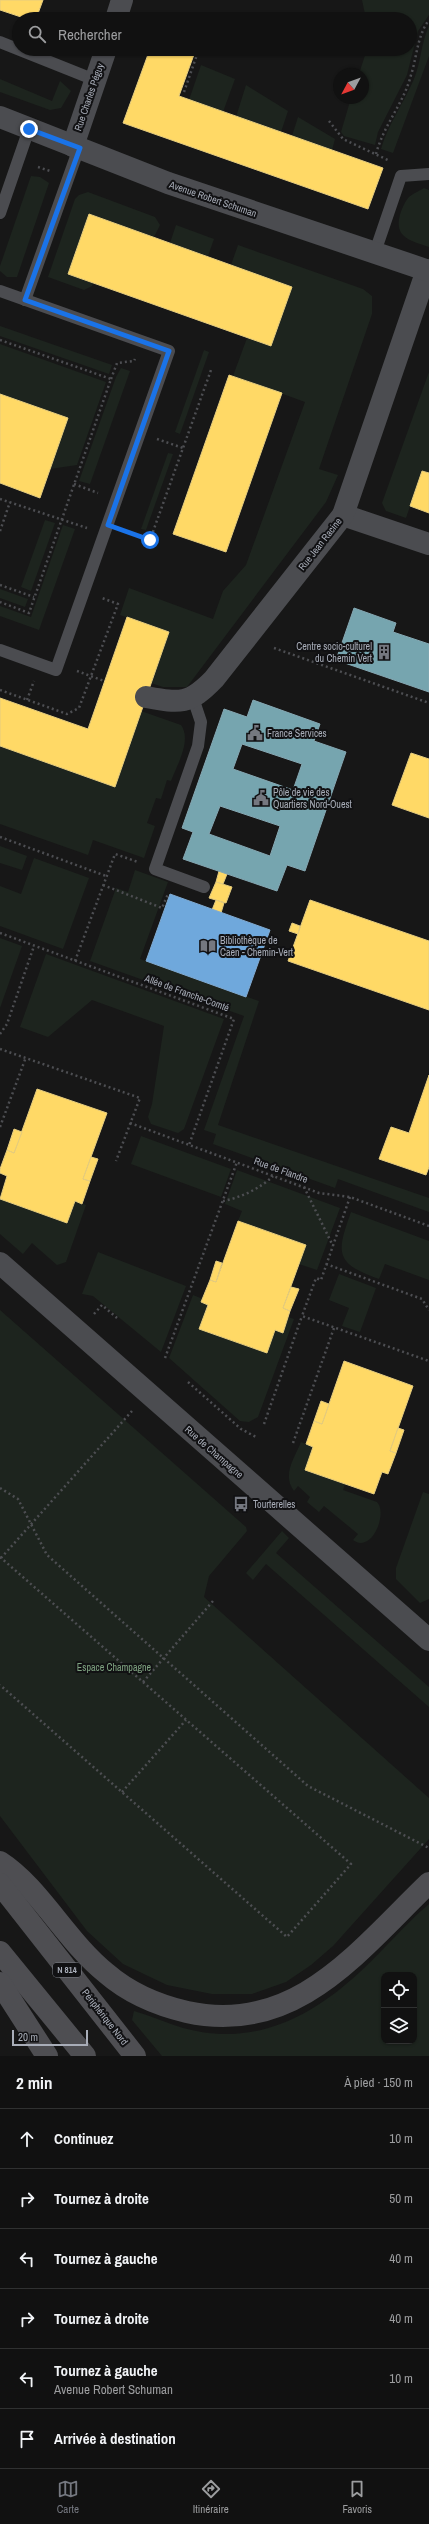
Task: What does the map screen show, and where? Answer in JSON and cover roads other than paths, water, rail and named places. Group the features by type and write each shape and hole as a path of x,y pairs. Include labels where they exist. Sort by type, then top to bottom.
{"highway":[{"path":"0,1862 16,1872 66,1933 106,1974 144,1998 167,2007 221,2018 274,2009 301,1997 325,1981 429,1883"},
{"name":"Périphérique Nord","path":"0,1884 135,2056"},
{"path":"0,1952 85,2056"},
{"path":"0,1983 47,2056"}],"street":[{"path":"118,12 122,0"},
{"name":"Rue Charles Péguy","path":"76,147 95,80 104,56"},
{"name":"Avenue Robert Schuman","path":"0,117 168,183 295,228 375,252 428,270"},
{"name":"Rue Jean Racine","path":"193,698 214,679 344,515 428,270"},
{"path":"344,515 429,544"},
{"path":"146,697 182,701 193,698"},
{"name":"Rue de Champagne","path":"0,1263 429,1640"}],"lane":[{"path":"0,42 12,47"},
{"path":"35,56 95,80"},
{"path":"0,213 29,129"},
{"path":"25,300 76,147"},
{"path":"375,252 401,176 429,174"},
{"path":"0,291 169,351 56,670 0,650"},
{"path":"193,698 201,722 198,746 155,869 204,887"}],"place":[{"name":"Centre socio-culturel du Chemin Vert","path":"384,652"},
{"name":"France Services","path":"255,733"},
{"name":"Pôle de vie des Quartiers Nord-Ouest","path":"261,798"},
{"name":"Bibliothèque de Caen - Chemin-Vert","path":"208,946"},
{"name":"Tourterelles","path":"241,1504"}],"park label":[{"name":"Espace Champagne","path":"114,1667"}]}
